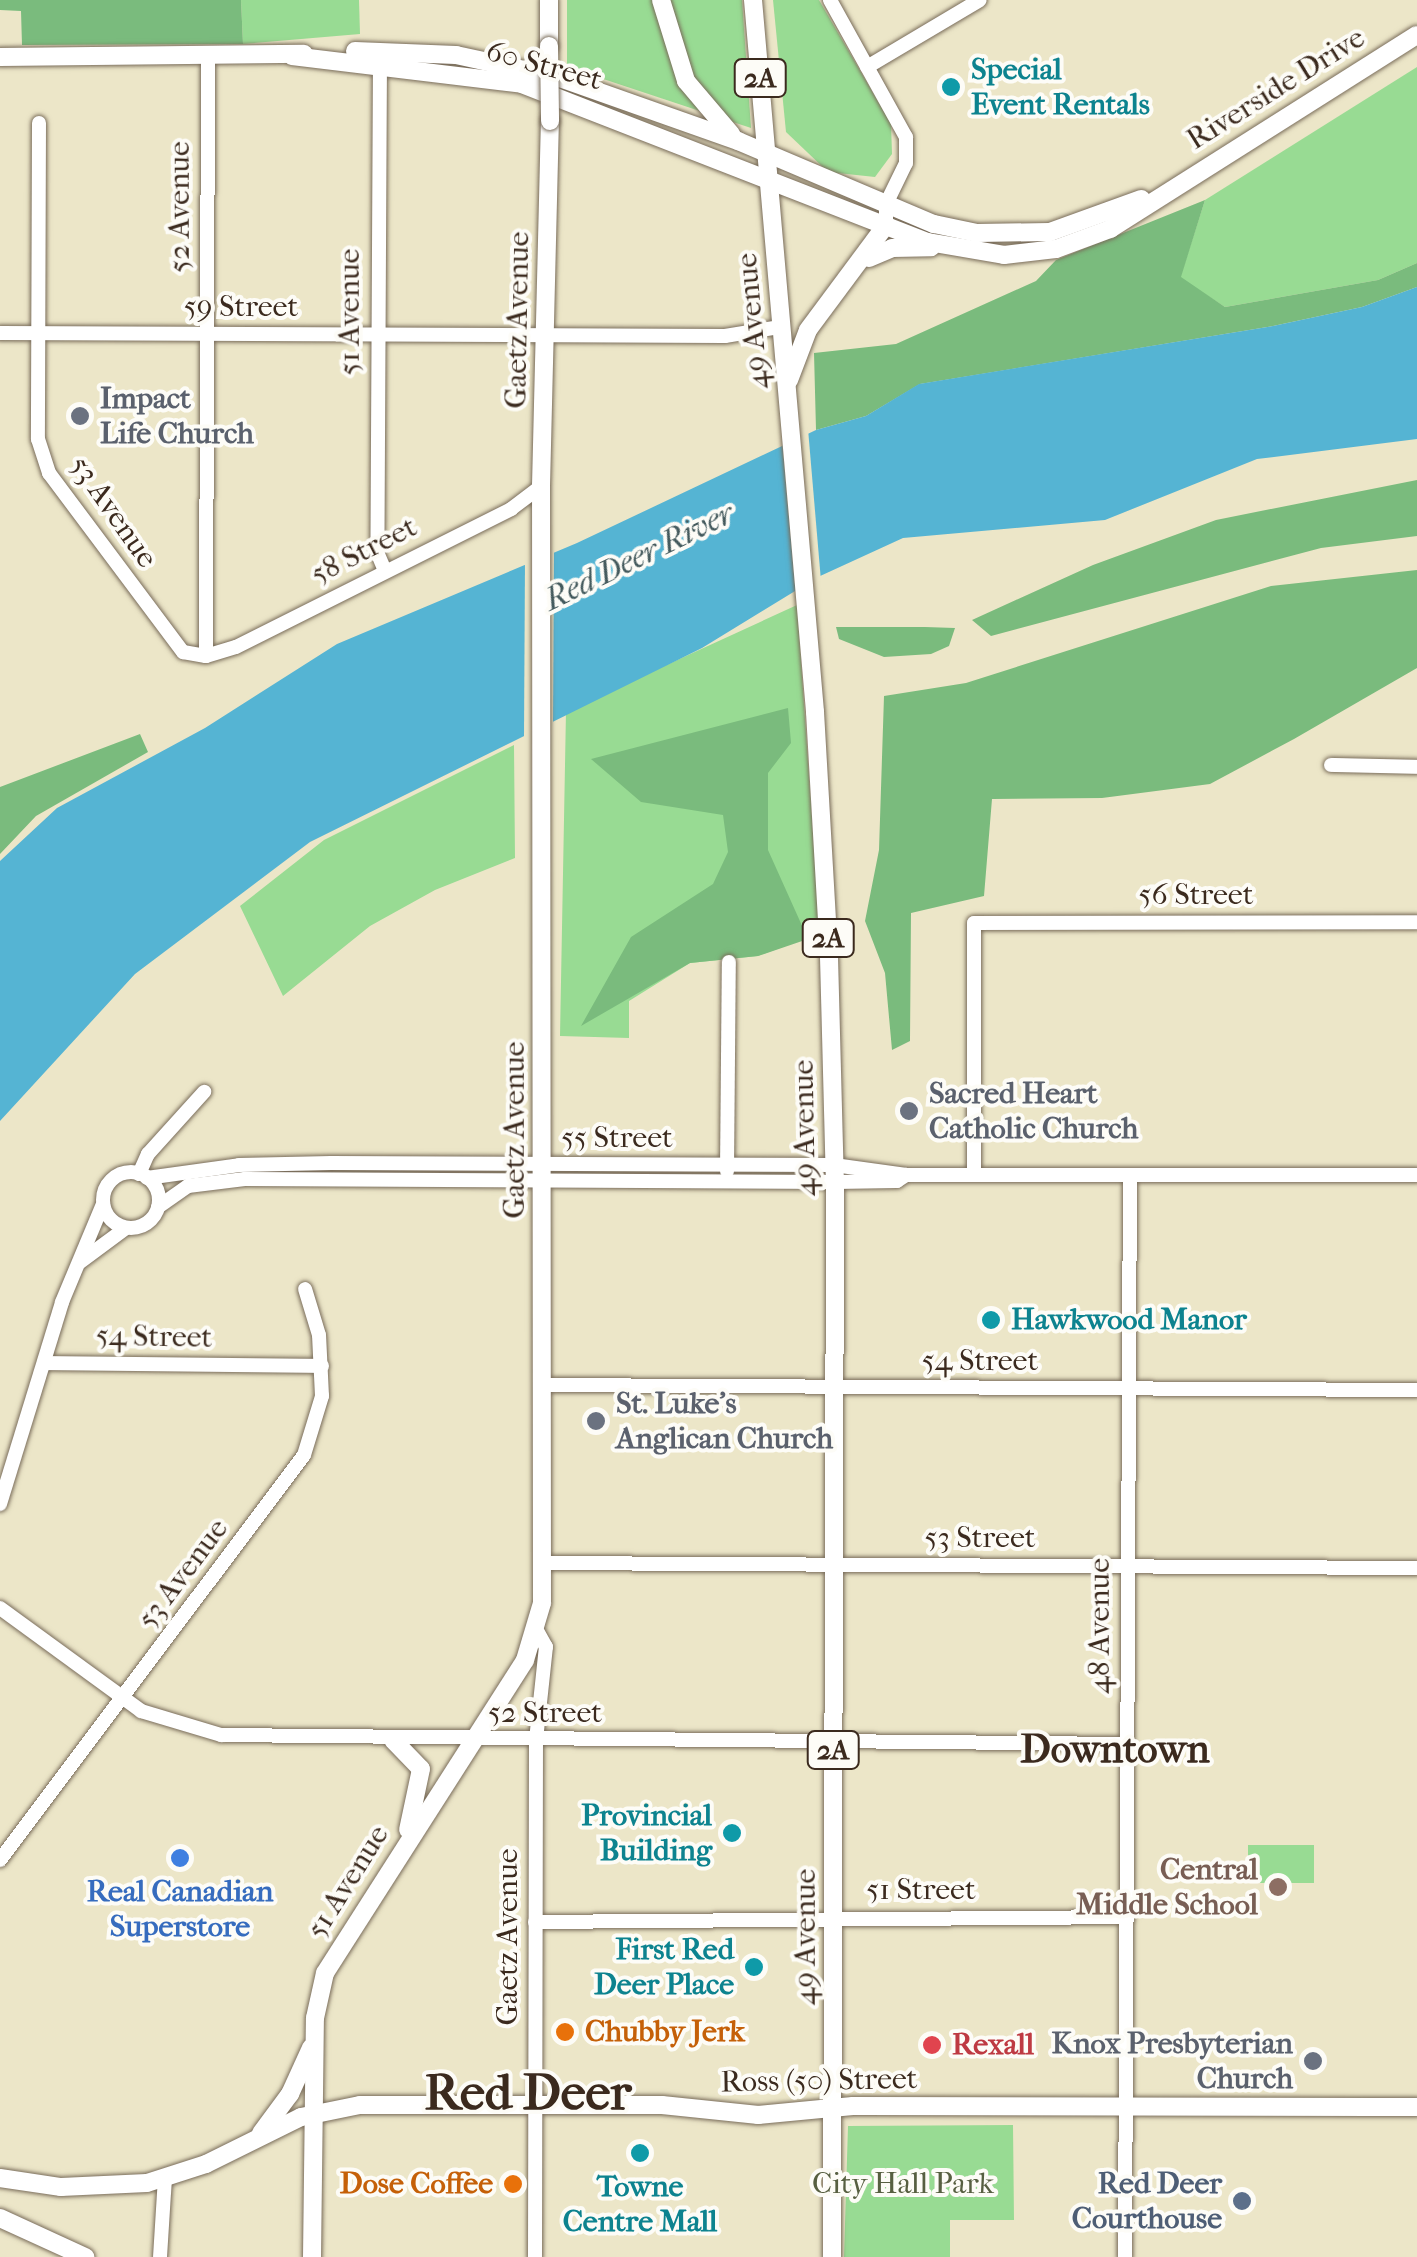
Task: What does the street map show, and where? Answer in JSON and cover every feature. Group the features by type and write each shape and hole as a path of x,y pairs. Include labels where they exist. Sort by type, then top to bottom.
{"main road":[{"path":"661,0 686,81 738,141"},
{"name":"49 Avenue","path":"754,0 815,712 834,1174 832,2257"},
{"name":"Gaetz Avenue","path":"537,1631 544,1563 541,486 551,5"},
{"name":"Riverside Drive","path":"769,180 946,247 994,255 1053,240 1164,190 1417,34"},
{"name":"60 Street","path":"0,57 456,54 558,77 738,141 767,156"},
{"name":"60 Street","path":"380,57 490,77 556,94 769,180"},
{"name":"Riverside Drive","path":"767,156 886,204 977,233 1053,240"},
{"path":"787,390 808,330 886,226"},
{"path":"862,262 892,248 946,247"},
{"name":"51 Avenue","path":"312,2257 315,2038 332,1956 477,1740 537,1631"},
{"path":"393,1740 415,1757 422,1778 403,1846"},
{"path":"258,2137 290,2094 315,2038"},
{"name":"Ross (50) Street","path":"0,2178 103,2188 165,2178 315,2113 360,2105 662,2105 736,2115 832,2108 1417,2107"},
{"path":"0,2218 84,2257"}],"street":[{"path":"830,0 908,143 906,163 886,204 886,226"},
{"path":"868,68 980,0"},
{"name":"51 Avenue","path":"380,57 377,554 385,571"},
{"name":"52 Avenue","path":"206,656 208,58"},
{"name":"53 Avenue","path":"39,123 38,439 48,473 174,644 206,656"},
{"name":"59 Street","path":"0,333 725,336 780,327"},
{"name":"58 Street","path":"206,656 511,510 541,486"},
{"path":"1331,765 1417,766"},
{"name":"56 Street","path":"974,1175 974,923 1417,922"},
{"path":"727,1182 729,962"},
{"path":"80,1262 126,1228 149,1222 158,1208 143,1176 148,1154 204,1092"},
{"name":"55 Street","path":"143,1176 239,1165 727,1182 834,1174"},
{"name":"55 Street","path":"158,1208 177,1190 225,1180 727,1166 896,1181 906,1175 1417,1174"},
{"path":"0,1504 80,1262 114,1178 143,1176"},
{"name":"48 Avenue","path":"1126,2257 1130,1176"},
{"path":"103,1204 111,1220 126,1228"},
{"name":"53 Avenue","path":"0,1860 297,1468 316,1428 322,1366 305,1290"},
{"name":"54 Street","path":"46,1363 322,1366"},
{"name":"54 Street","path":"543,1385 834,1391 1417,1390"},
{"name":"53 Street","path":"544,1563 1417,1568"},
{"name":"52 Street","path":"0,1608 122,1699 169,1724 220,1735 393,1740 1128,1744"},
{"name":"Gaetz Avenue","path":"535,2257 536,1740 546,1647 537,1631"},
{"name":"51 Street","path":"535,1922 1126,1918"},
{"path":"160,2257 165,2178"}],"green space":[{"path":"0,0 241,0 243,44 22,45 21,11 0,10"},
{"path":"241,0 359,0 360,34 243,44"},
{"path":"567,0 742,0 751,128 567,67"},
{"path":"773,0 819,0 891,124 892,154 875,177 828,172 786,132"},
{"path":"1417,67 1417,263 1378,280 1225,307 1180,278 1205,200"},
{"path":"1205,200 1181,277 1225,307 1378,280 1417,263 1417,287 1362,307 1273,326 920,384 866,416 816,430 814,353 896,344 1036,281 1056,260"},
{"path":"1417,480 1417,536 1321,548 991,636 972,620 1093,565 1216,520"},
{"path":"1417,570 1417,668 1294,739 1210,784 1102,798 992,799 984,896 911,913 910,1041 892,1050 885,973 865,921 879,850 884,696 966,683 1271,586"},
{"path":"797,605 820,933 758,956 690,963 629,1001 629,1038 560,1036 566,711"},
{"path":"836,627 955,628 949,646 931,654 884,657 839,639"},
{"path":"788,708 791,743 768,773 768,850 808,939 758,956 690,963 581,1026 631,937 713,884 728,852 723,815 641,802 591,759"},
{"path":"140,734 148,752 36,816 0,854 0,787"},
{"path":"514,745 515,858 435,890 370,926 283,996 240,906 324,840"},
{"path":"1248,1845 1314,1845 1314,1883 1248,1883"},
{"name":"City Hall Park","path":"1013,2125 1014,2220 950,2220 950,2257 844,2257 848,2126"}],"water":[{"name":"Red Deer River","path":"1417,287 1417,439 1257,459 1105,520 903,538 818,577 702,648 310,842 135,974 0,1121 0,861 57,808 205,728 337,644 577,543 816,430 866,416 919,384 1273,326 1362,307"}],"pier":[{"path":"808,429 821,581 796,596 782,440"},
{"path":"554,547 553,723 524,738 525,559"}],"place":[{"name":"Special Event Rentals","path":"951,87"},
{"name":"Impact Life Church","path":"80,416"},
{"name":"Sacred Heart Catholic Church","path":"909,1111"},
{"name":"Hawkwood Manor","path":"991,1320"},
{"name":"St. Luke's Anglican Church","path":"596,1421"},
{"name":"Provincial Building","path":"732,1833"},
{"name":"Real Canadian Superstore","path":"180,1858"},
{"name":"Central Middle School","path":"1278,1887"},
{"name":"First Red Deer Place","path":"754,1967"},
{"name":"Chubby Jerk","path":"565,2032"},
{"name":"Rexall","path":"932,2045"},
{"name":"Knox Presbyterian Church","path":"1313,2061"},
{"name":"Towne Centre Mall","path":"640,2153"},
{"name":"Dose Coffee","path":"513,2184"},
{"name":"Red Deer Courthouse","path":"1242,2201"}],"district":[{"name":"Downtown","path":"1115,1749"},
{"name":"Red Deer","path":"528,2093"}]}
